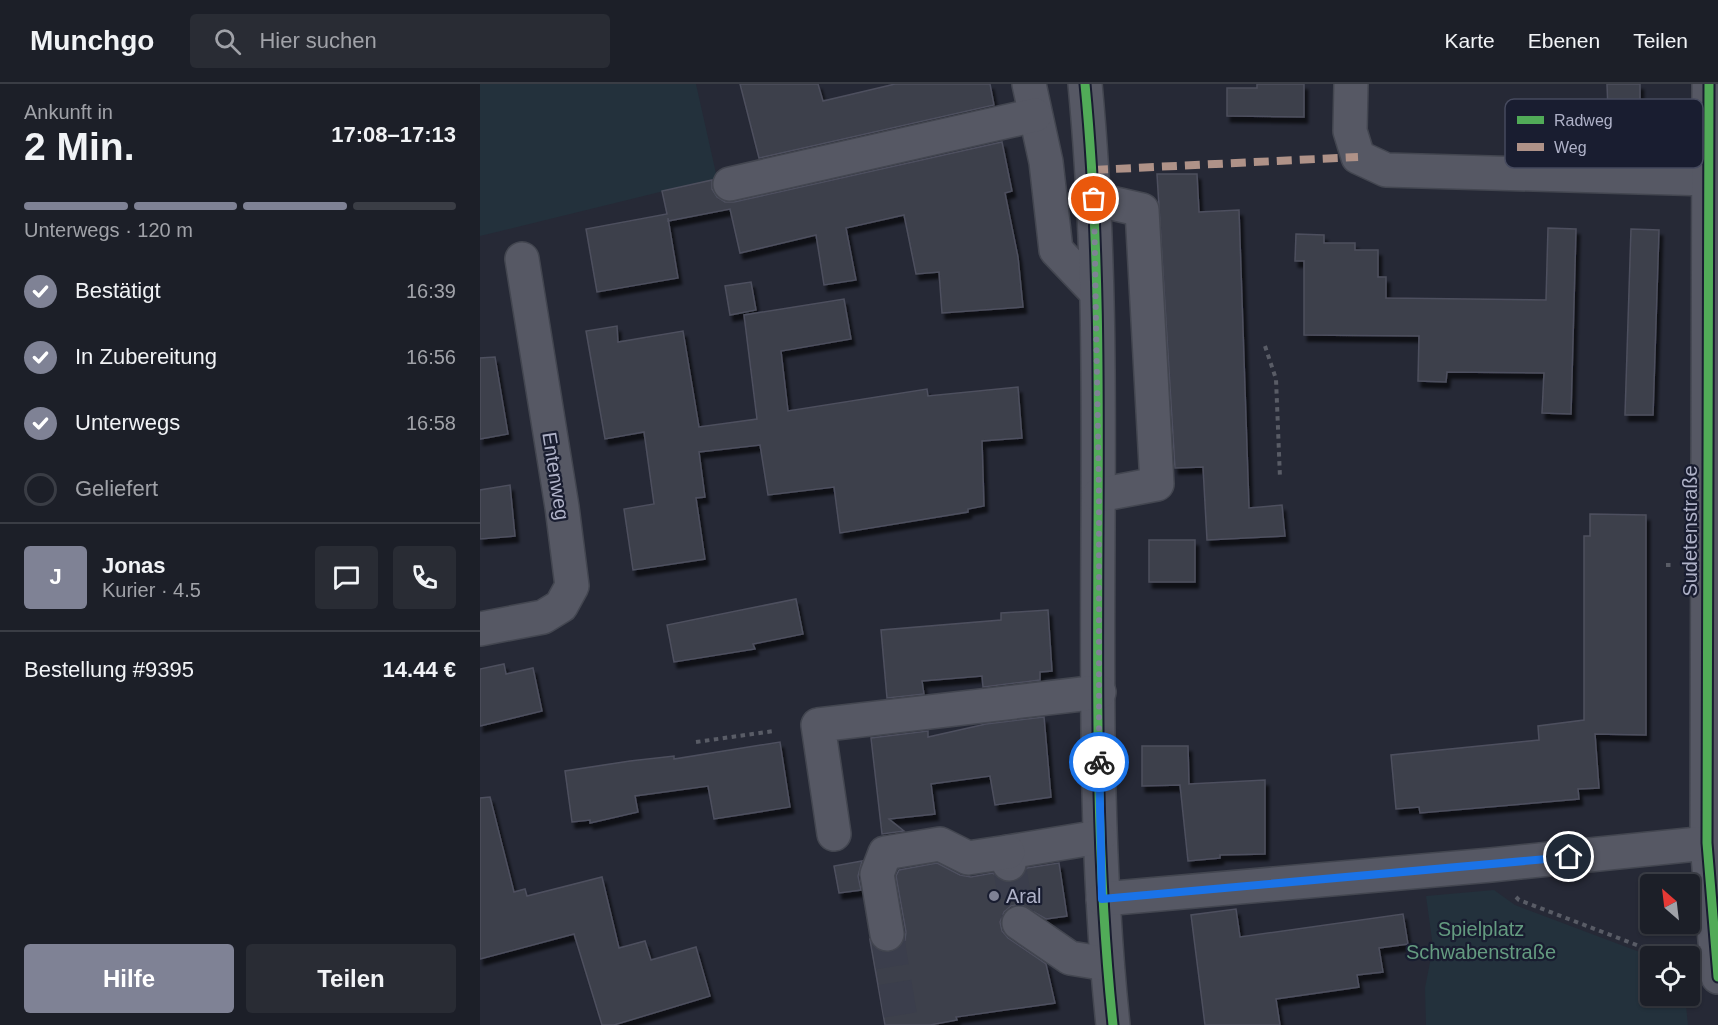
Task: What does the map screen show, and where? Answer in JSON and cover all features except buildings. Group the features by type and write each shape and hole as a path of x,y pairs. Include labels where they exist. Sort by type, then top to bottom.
{"street":[{"path":"1085,84 1094,199 1099,495 1099,837 1113,1025"},
{"path":"1351,84 1350,131 1358,157 1386,170 1709,179"},
{"name":"Sudetenstraße","path":"1709,84 1712,843 1718,977"},
{"path":"730,184 1032,99 1046,162 1056,250 1095,291"},
{"path":"1094,199 1142,210 1157,484 1099,495"},
{"name":"Entenweg","path":"480,629 543,618 561,606 572,586 562,507 522,259"},
{"path":"834,834 818,725 1099,692"},
{"path":"887,934 877,874 885,853 940,844 968,858 1008,858 1099,837"},
{"path":"1102,899 1712,843"},
{"path":"1019,923 1070,958 1107,964"}],"path":[{"path":"1265,346 1275,379 1280,478"},
{"path":"696,742 774,731"},
{"path":"1491,865 1518,900 1640,946"}],"green space":[{"path":"480,84 696,84 717,178 480,236"},
{"name":"Spielplatz Schwabenstraße","path":"1494,890 1515,905 1640,952 1640,1006 1686,1006 1688,1025 1426,1025 1425,988 1433,947 1426,896"}],"tunnel":[{"path":"1009,864 1019,923"},
{"path":"887,934 902,1025"}],"marked path":[{"path":"1093,170 1358,157"}],"cycle path":[{"path":"1085,84 1093,202 1097,319 1099,790 1104,908 1113,1025"},
{"path":"1709,84 1707,843 1718,977"}],"way so far":[{"path":"1094,199 1099,495 1099,762"}],"place":[{"name":"Aral","path":"994,896"}],"route":[{"path":"1099,762 1102,899 1569,857"}]}
